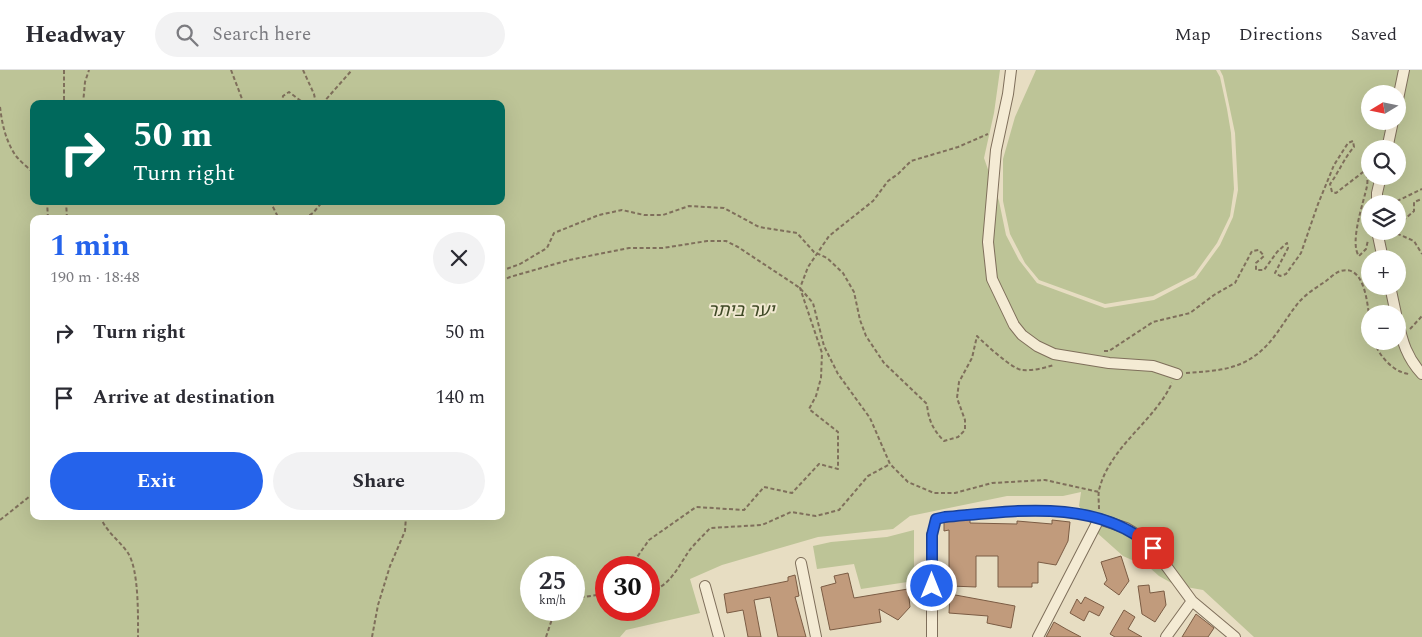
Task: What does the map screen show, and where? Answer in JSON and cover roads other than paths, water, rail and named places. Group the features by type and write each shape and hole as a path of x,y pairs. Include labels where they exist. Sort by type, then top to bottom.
{"street":[{"path":"1011,70 1000,129 988,242 992,280 1014,325 1022,335 1037,346 1054,354 1109,363 1153,366 1176,374"},
{"path":"1401,85 1404,70"},
{"path":"1405,350 1417,374"},
{"path":"1038,637 1099,519 1126,528 1153,548 1192,601 1235,637"},
{"path":"932,535 932,637"},
{"path":"801,563 816,637"},
{"path":"705,586 719,637"},
{"path":"1166,637 1192,601"}],"lane":[{"path":"932,535 936,519 945,517 1016,511 1046,511 1081,514 1099,519"}],"park label":[{"name":"יער ביתר","path":"741,310"}]}
